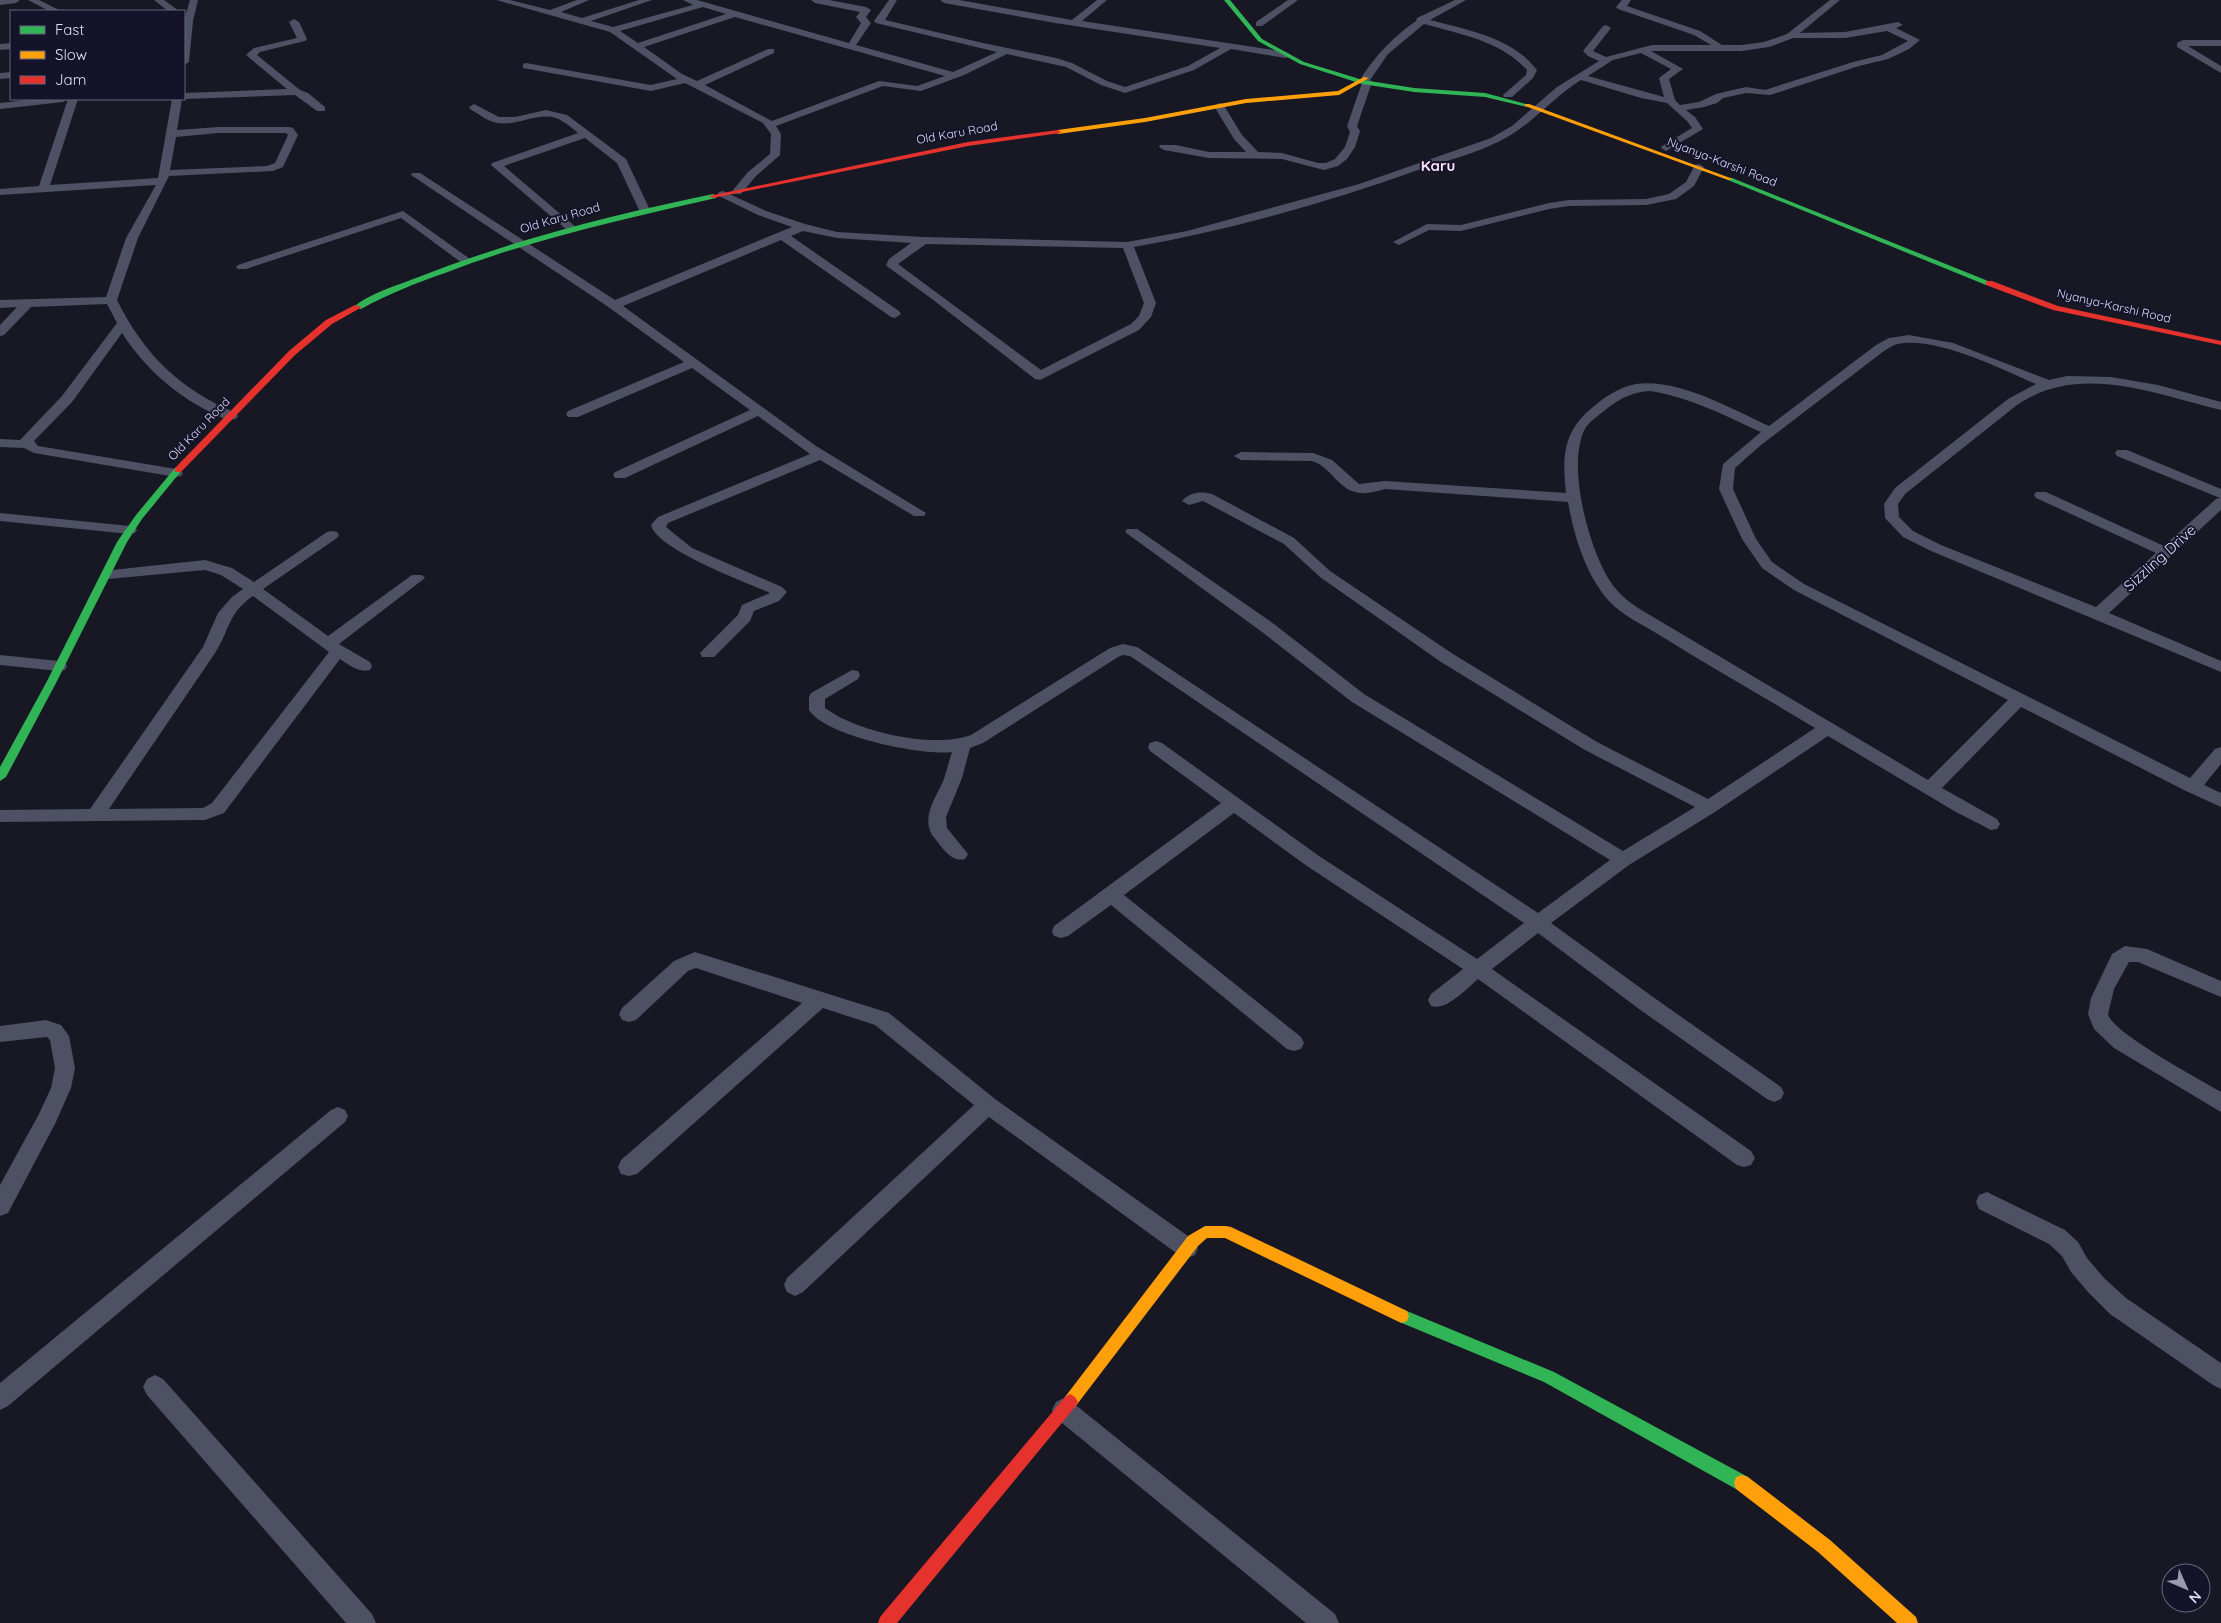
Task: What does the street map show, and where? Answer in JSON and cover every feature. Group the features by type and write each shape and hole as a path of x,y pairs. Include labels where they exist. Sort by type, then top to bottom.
{"main road":[{"name":"Nyanya-Karshi Road","path":"1227,0 1260,40 1286,55 1320,69 1365,81 1414,90 1485,96 1540,106 1700,167 1864,227 1890,233 2062,298 2221,333"},
{"name":"Nyanya-Karshi Road","path":"1240,0 1269,36 1298,54 1365,81 1508,95 1666,148 1864,227 1878,238 1998,287 2056,308 2221,343"},
{"name":"Old Karu Road","path":"0,777 130,530 176,473 305,341 329,322 378,296 466,260 571,228 644,210 968,144 1145,120 1219,106 1296,96 1339,94 1365,81"},
{"path":"886,1623 1064,1410 1193,1241 1206,1232 1226,1232 1424,1326 1549,1377 1747,1486 1824,1546 1910,1623"}],"street":[{"path":"0,2 16,0"},
{"path":"32,0 54,10"},
{"path":"158,0 173,10"},
{"path":"185,20 194,0"},
{"path":"505,2 520,0"},
{"path":"552,12 585,0"},
{"path":"584,20 648,0"},
{"path":"687,0 956,75"},
{"path":"815,0 866,10 861,17 866,23 850,46"},
{"path":"893,0 879,21 1062,63 1104,83 1125,90 1191,68 1230,46"},
{"path":"944,0 1286,55"},
{"path":"1075,22 1103,0"},
{"path":"1260,24 1294,0"},
{"path":"1164,147 1179,147 1210,155 1254,154 1294,158 1320,167 1335,164 1355,139 1355,131 1352,129 1352,126 1365,81 1380,58 1420,20 1462,0"},
{"path":"1666,41 1720,48 1755,47 1776,42 1791,34 1836,0"},
{"path":"505,2 584,20 613,30 686,80 770,125 776,134 776,155 752,174 737,192"},
{"path":"1621,2 1621,7 1629,11 1712,41 1720,48"},
{"path":"613,30 702,5"},
{"path":"638,46 734,14"},
{"path":"723,194 762,213 802,227 837,235 923,240 1127,245 1188,234 1363,186 1495,140 1516,128 1560,89 1606,60 1666,41 1680,28 1687,17"},
{"path":"1420,20 1484,39 1510,50 1527,62 1532,70 1530,76 1508,95"},
{"path":"294,22 302,39 257,50 251,55 296,92 304,95 321,109"},
{"path":"1791,34 1815,37 1858,34 1906,23"},
{"path":"1606,28 1588,51 1606,60"},
{"path":"1678,108 1700,105 1713,101 1720,96 1746,90 1766,93 1856,64 1885,57 1906,47 1915,40 1888,28"},
{"path":"2221,43 2183,43 2180,45 2221,70"},
{"path":"770,125 882,83 918,89 956,75 1007,50"},
{"path":"1642,50 1678,69 1664,78 1670,101"},
{"path":"697,85 771,51"},
{"path":"526,66 651,88 686,80"},
{"path":"1581,76 1644,96 1670,101 1691,119 1698,129 1666,148"},
{"path":"185,96 296,92"},
{"path":"0,106 54,100"},
{"path":"43,189 74,100"},
{"path":"177,100 164,177 132,238 111,300 133,341 160,370 184,392 207,407 231,416"},
{"path":"1219,106 1238,137 1254,154"},
{"path":"474,107 500,120 513,120 543,112 556,114 588,134 622,161 644,210"},
{"path":"0,192 269,169 279,165 293,135 288,130 218,130 172,134"},
{"path":"571,228 496,165 588,134"},
{"path":"1399,242 1427,227 1461,228 1555,205 1569,203 1646,202 1672,197 1690,184 1700,167"},
{"path":"416,176 614,305 811,449 920,513"},
{"path":"242,267 403,214 466,260"},
{"path":"614,305 802,227"},
{"path":"782,235 895,314"},
{"path":"923,240 893,261 892,265 936,296 1040,376 1135,327 1143,321 1149,312 1150,303 1127,245"},
{"path":"0,304 111,300"},
{"path":"0,332 28,303"},
{"path":"27,444 27,440 67,399 123,323"},
{"path":"2048,384 1945,345 1915,340 1895,340 1880,348 1770,430 1728,467 1726,489 1749,539 1767,565 1799,587 2221,801"},
{"path":"573,414 694,363"},
{"path":"2221,406 2149,388 2107,381 2075,380 2048,384 2021,396 1900,491 1891,504 1892,518 1908,534 1936,548 2098,614 2221,667"},
{"path":"1770,430 1674,391 1656,388 1638,388 1626,391 1600,408 1579,427 1572,447 1571,468 1574,498 1589,557 1604,584 1614,597 1629,609 1718,665 1991,824"},
{"path":"620,475 759,411"},
{"path":"0,443 27,444 34,449 176,473"},
{"path":"2122,453 2221,494"},
{"path":"708,652 745,617 748,608 774,598 779,592 687,551 659,529 658,525 663,520 822,454"},
{"path":"1241,456 1313,457 1323,459 1331,465 1337,476 1361,489 1384,485 1574,498"},
{"path":"2040,495 2166,552"},
{"path":"1189,501 1201,496 1207,497 1245,519 1269,529 1289,541 1325,574 1447,658 1591,746 1709,807"},
{"name":"Sizzling Drive","path":"2098,614 2221,502"},
{"path":"0,517 130,530"},
{"path":"1132,532 1268,628 1358,698 1623,860"},
{"path":"95,815 210,648 228,609 237,600 332,535"},
{"path":"108,574 205,565 221,568 254,588 273,605 364,666"},
{"path":"0,816 205,814 212,812 218,808 333,647 418,578"},
{"path":"852,675 817,697 817,710 827,719 847,729 871,735 936,747 962,745 977,739 999,726 1105,659 1116,650 1126,649 1136,652 1538,922 1646,1003 1774,1093"},
{"path":"0,660 59,666"},
{"path":"1930,789 2019,699"},
{"path":"1438,1000 1538,922 1623,860 1709,807 1828,728"},
{"path":"959,854 938,830 937,817 953,778 962,745"},
{"path":"1156,747 1313,861 1478,969 1744,1158"},
{"path":"2192,787 2221,753"},
{"path":"1061,931 1111,896 1233,804"},
{"path":"1111,896 1294,1043"},
{"path":"2221,989 2140,954 2125,954 2119,959 2097,1010 2099,1020 2108,1032 2121,1042 2221,1103"},
{"path":"629,1014 681,966 695,960 882,1019 988,1105 1187,1248"},
{"path":"629,1167 820,999"},
{"path":"0,1034 46,1028 54,1031 59,1036 65,1068 61,1088 48,1118 0,1206"},
{"path":"795,1285 988,1105"},
{"path":"0,1398 338,1116"},
{"path":"1987,1202 2057,1237 2070,1249 2079,1265 2096,1285 2118,1306 2221,1377"},
{"path":"155,1386 363,1623"},
{"path":"1064,1410 1326,1623"}],"traffic: fast":[{"path":"1227,0 1260,40 1302,63 1362,82 1414,90 1485,95 1527,105"},
{"path":"1730,179 1989,283"},
{"path":"358,307 403,286 465,262 535,239 606,220 713,196"},
{"path":"0,777 51,683 122,542 139,517 178,470"},
{"path":"1402,1316 1549,1377 1742,1483"}],"traffic: slow":[{"path":"1058,132 1145,120 1246,101 1339,93 1366,78"},
{"path":"1527,105 1730,179"},
{"path":"1070,1402 1193,1241 1205,1232 1226,1232 1402,1316"},
{"path":"1742,1483 1824,1546 1910,1623"}],"traffic: jam":[{"path":"713,196 968,144 1058,132"},
{"path":"1989,283 2056,308 2221,343"},
{"path":"178,470 292,353 329,322 358,307"},
{"path":"886,1623 1070,1402"}],"district":[{"name":"Karu","path":"1438,166"}]}
